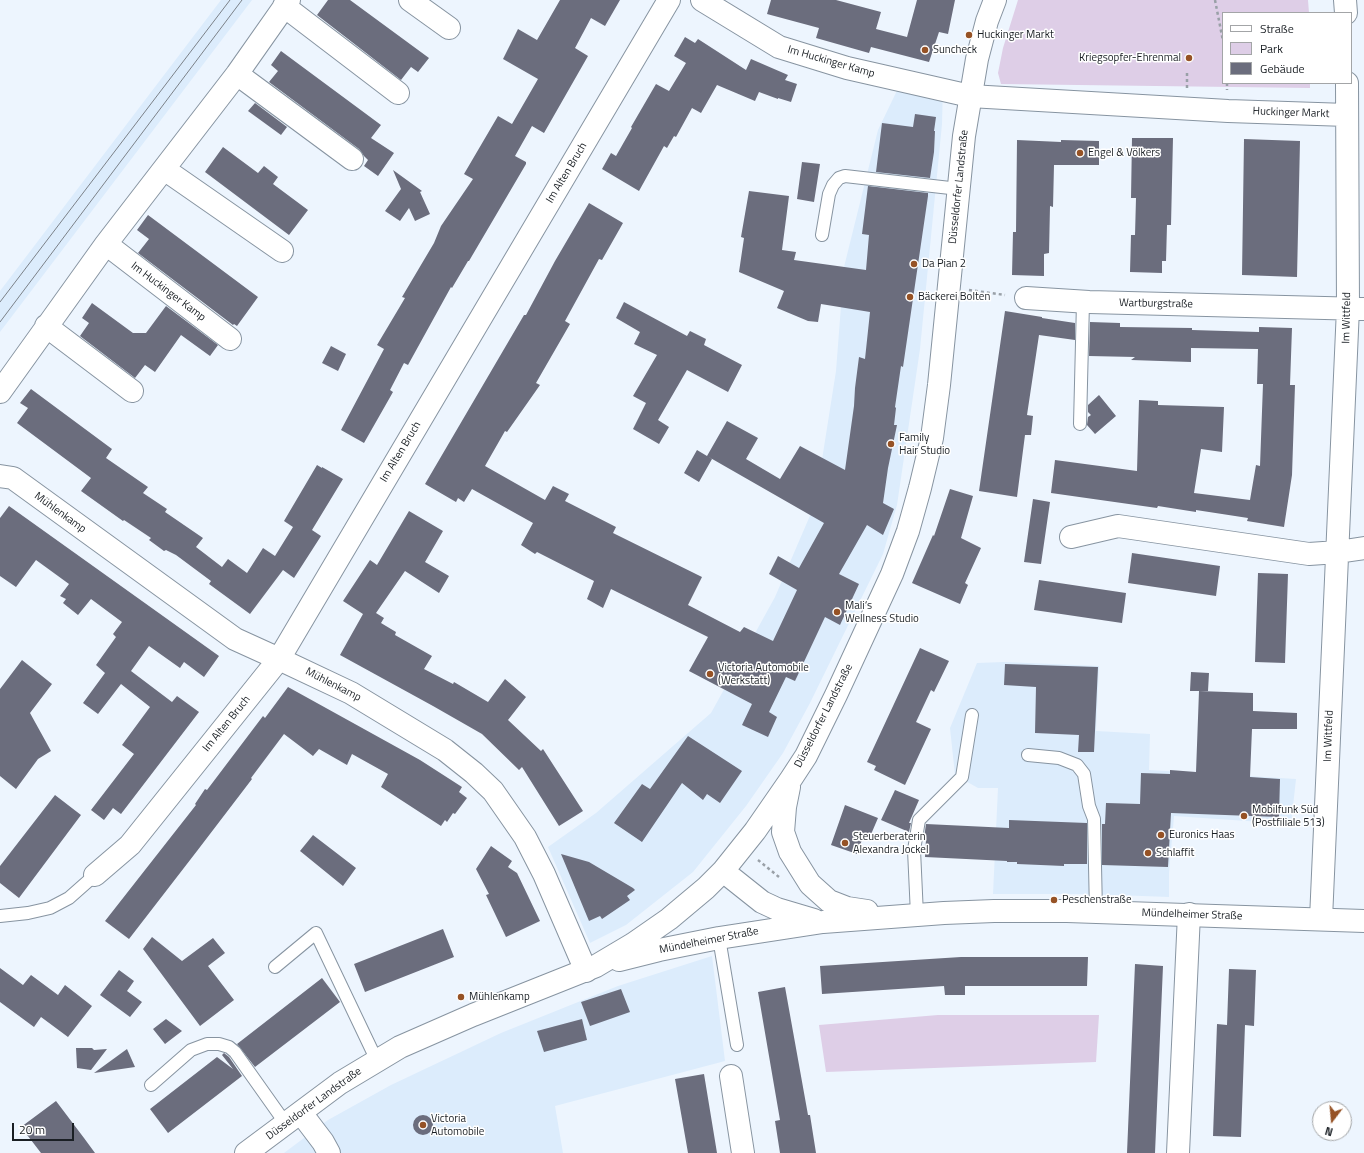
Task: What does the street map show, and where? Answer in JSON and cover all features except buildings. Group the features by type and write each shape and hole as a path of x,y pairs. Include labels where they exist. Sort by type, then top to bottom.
{"street":[{"path":"410,0 449,28"},
{"name":"Im Alten Bruch","path":"95,875 130,845 279,659 669,0"},
{"name":"Im Huckinger Kamp","path":"702,0 779,47 847,68 970,96"},
{"name":"Düsseldorfer Landstraße","path":"246,1153 340,1083 400,1047 473,1015 591,968 633,944 669,919 706,888 723,871 755,831 806,756 892,574 908,531 920,488 932,438 964,136 970,96 979,52 995,0"},
{"path":"1345,0 1346,12"},
{"path":"0,392 106,244 237,74 287,3 398,93"},
{"path":"237,74 352,159"},
{"name":"Im Wittfeld","path":"1321,919 1338,552 1356,308 1347,84"},
{"name":"Huckinger Markt","path":"970,96 1222,110 1348,115"},
{"path":"164,169 282,251"},
{"name":"Im Huckinger Kamp","path":"106,244 230,339"},
{"name":"Wartburgstraße","path":"1026,298 1083,302 1356,308"},
{"path":"46,326 132,391"},
{"name":"Mühlenkamp","path":"0,476 13,478 235,639 351,693 444,750 474,773 493,791 525,837 591,968"},
{"path":"1071,537 1118,526 1309,554 1364,548"},
{"name":"Mündelheimer Straße","path":"791,779 785,807 783,832 790,852 810,884 829,901 847,908 909,915"},
{"name":"Mündelheimer Straße","path":"723,871 753,895 777,909 823,922"},
{"name":"Mündelheimer Straße","path":"591,968 659,950 719,938 823,922 909,915 994,911 1096,912 1364,921"},
{"path":"1178,1153 1189,914"},
{"path":"731,1076 743,1153"},
{"path":"294,1118 323,1142 329,1153"}],"lane":[{"path":"822,235 830,194 833,185 839,178 845,176 959,189"},
{"path":"1080,424 1083,302"},
{"path":"909,915 914,850 919,820 962,777 972,715"},
{"path":"1028,755 1059,758 1076,765 1084,774 1089,806 1094,819 1096,912"},
{"path":"0,916 28,913 50,908 69,898 95,875"},
{"path":"274,967 316,933 377,1061"},
{"path":"719,938 737,1045"},
{"path":"151,1085 191,1050 207,1044 229,1046 294,1118"}],"path":[{"path":"1215,0 1222,35"},
{"path":"949,287 1026,298"}],"shaded area":[{"path":"221,0 252,0 0,332 0,291"},
{"path":"905,74 943,84 942,124 920,349 897,505 883,554 810,703 783,753 746,806 693,872 626,925 590,943 548,847 596,813 711,713 775,597 815,504 836,371 844,267 878,130"},
{"path":"1004,662 1099,666 1096,731 1150,734 1149,770 1296,779 1291,824 1174,816 1169,873 1169,897 1089,894 993,894 998,788 978,788 955,775 950,728 977,663"},
{"path":"712,956 725,1061 555,1106 563,1153 284,1153 328,1120 391,1085 501,1033 618,986"}],"green space":[{"path":"1018,0 1308,0 1309,12 1222,12 1222,84 1310,84 1310,88 1001,84 998,73 1003,48"},
{"path":"938,1015 1099,1015 1096,1062 826,1072 819,1025"}],"tram line":[{"path":"0,302 230,0"},
{"path":"0,322 242,0"}],"place":[{"name":"Huckinger Markt","path":"969,35"},
{"name":"Suncheck","path":"925,50"},
{"name":"Kriegsopfer-Ehrenmal","path":"1189,58"},
{"name":"Engel & Völkers","path":"1080,153"},
{"name":"Da Pian 2","path":"914,264"},
{"name":"Bäckerei Bolten","path":"910,297"},
{"name":"Family Hair Studio","path":"891,444"},
{"name":"Mali‘s Wellness Studio","path":"837,612"},
{"name":"Victoria Automobile (Werkstatt)","path":"710,674"},
{"name":"Mobilfunk Süd (Postfiliale 513)","path":"1244,816"},
{"name":"Euronics Haas","path":"1161,835"},
{"name":"Steuerberaterin Alexandra Jockel","path":"845,843"},
{"name":"Schlaffit","path":"1148,853"},
{"name":"Peschenstraße","path":"1054,900"},
{"name":"Mühlenkamp","path":"461,997"},
{"name":"Victoria Automobile","path":"423,1125"}]}
